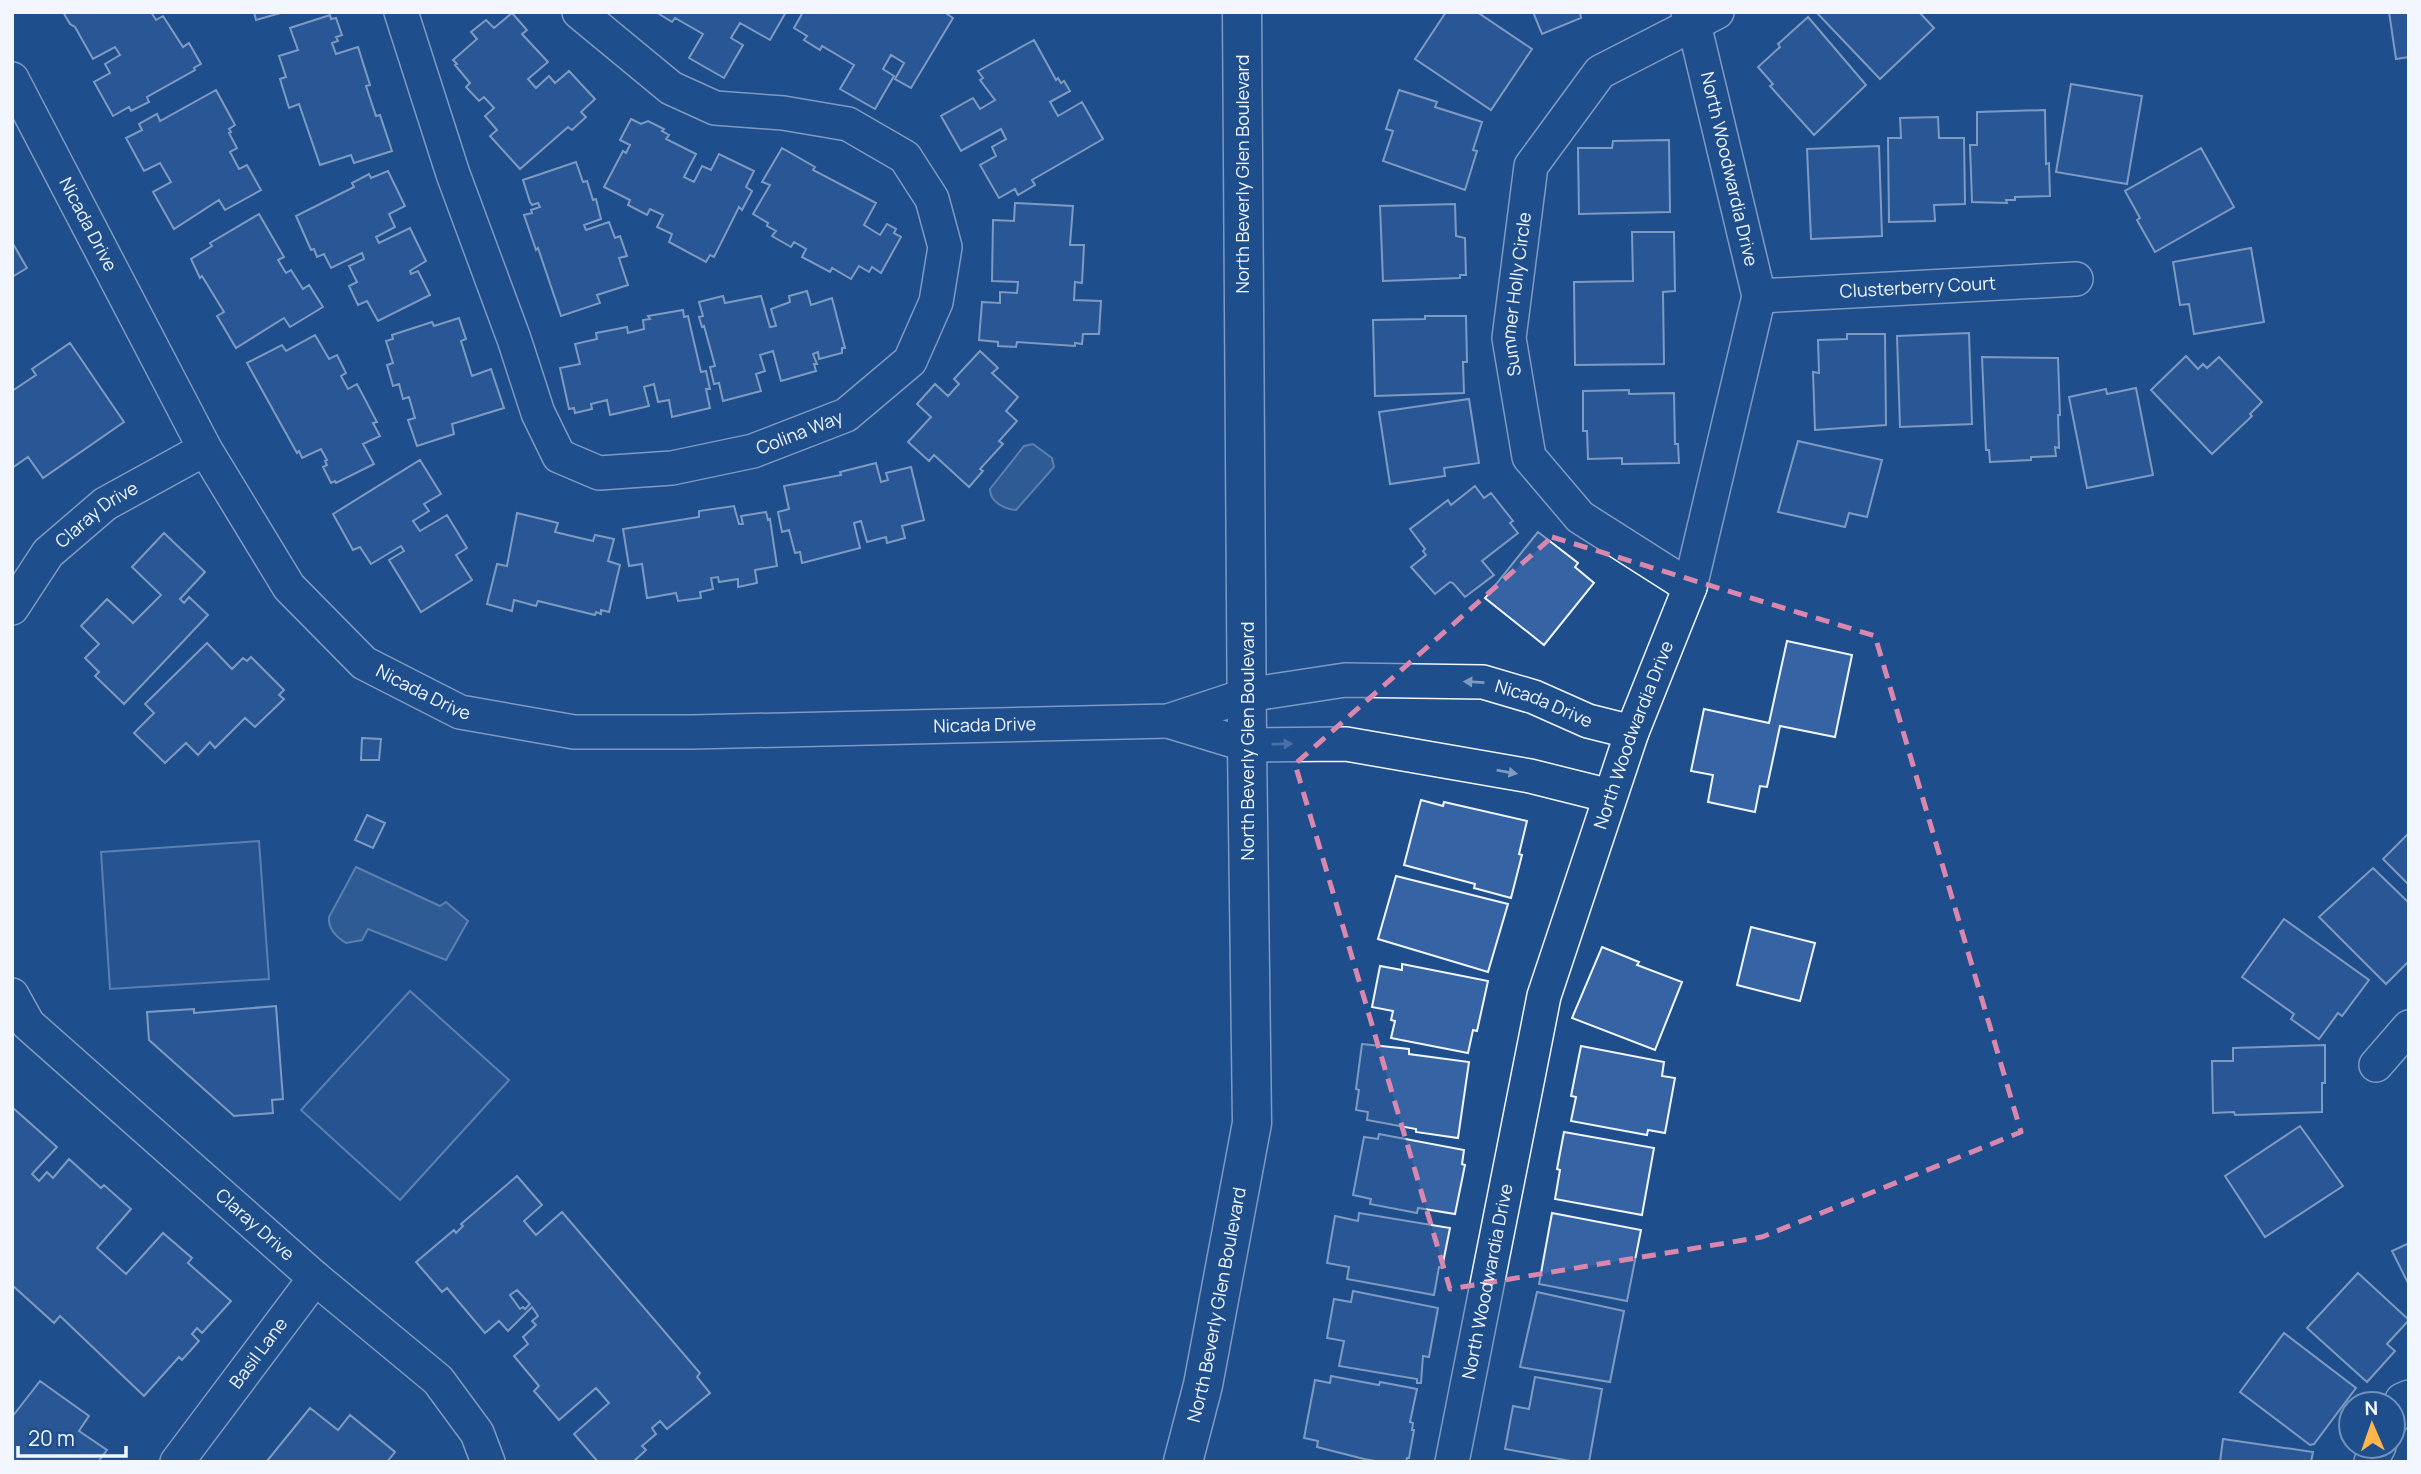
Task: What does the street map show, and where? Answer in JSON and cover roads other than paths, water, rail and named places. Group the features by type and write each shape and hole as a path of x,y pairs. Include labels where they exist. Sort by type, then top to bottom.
{"main road":[{"name":"North Beverly Glen Boulevard","path":"1183,1462 1203,1385 1252,1123 1242,12"}],"street":[{"name":"Colina Way","path":"401,12 453,174 514,339 538,413 559,456 599,473 672,468 753,451 846,415 910,361 936,302 945,247 932,199 905,157 848,124 783,113 715,108 671,88 579,12"},
{"name":"North Woodwardia Drive","path":"1452,1462 1544,996 1632,732 1689,587 1759,296 1700,16"},
{"name":"Summer Holly Circle","path":"1689,587 1580,517 1529,457 1509,338 1531,166 1600,72 1700,16"},
{"name":"Nicada Drive","path":"12,79 205,449 289,587 364,663 460,712 574,732 706,732 1168,721 1247,695 1345,680 1483,681 1534,697 1588,721 1632,732"},
{"name":"Clusterberry Court","path":"1759,296 2076,279"},
{"name":"Claray Drive","path":"12,608 48,553 105,504 205,449"},
{"name":"Nicada Drive","path":"1168,721 1247,745 1346,744 1530,776 1610,796"},
{"name":"Claray Drive","path":"12,995 28,1024 315,1278 438,1380 477,1433 488,1462"},
{"path":"2376,1065 2409,1027"},
{"name":"Basil Lane","path":"177,1462 315,1278"}]}
